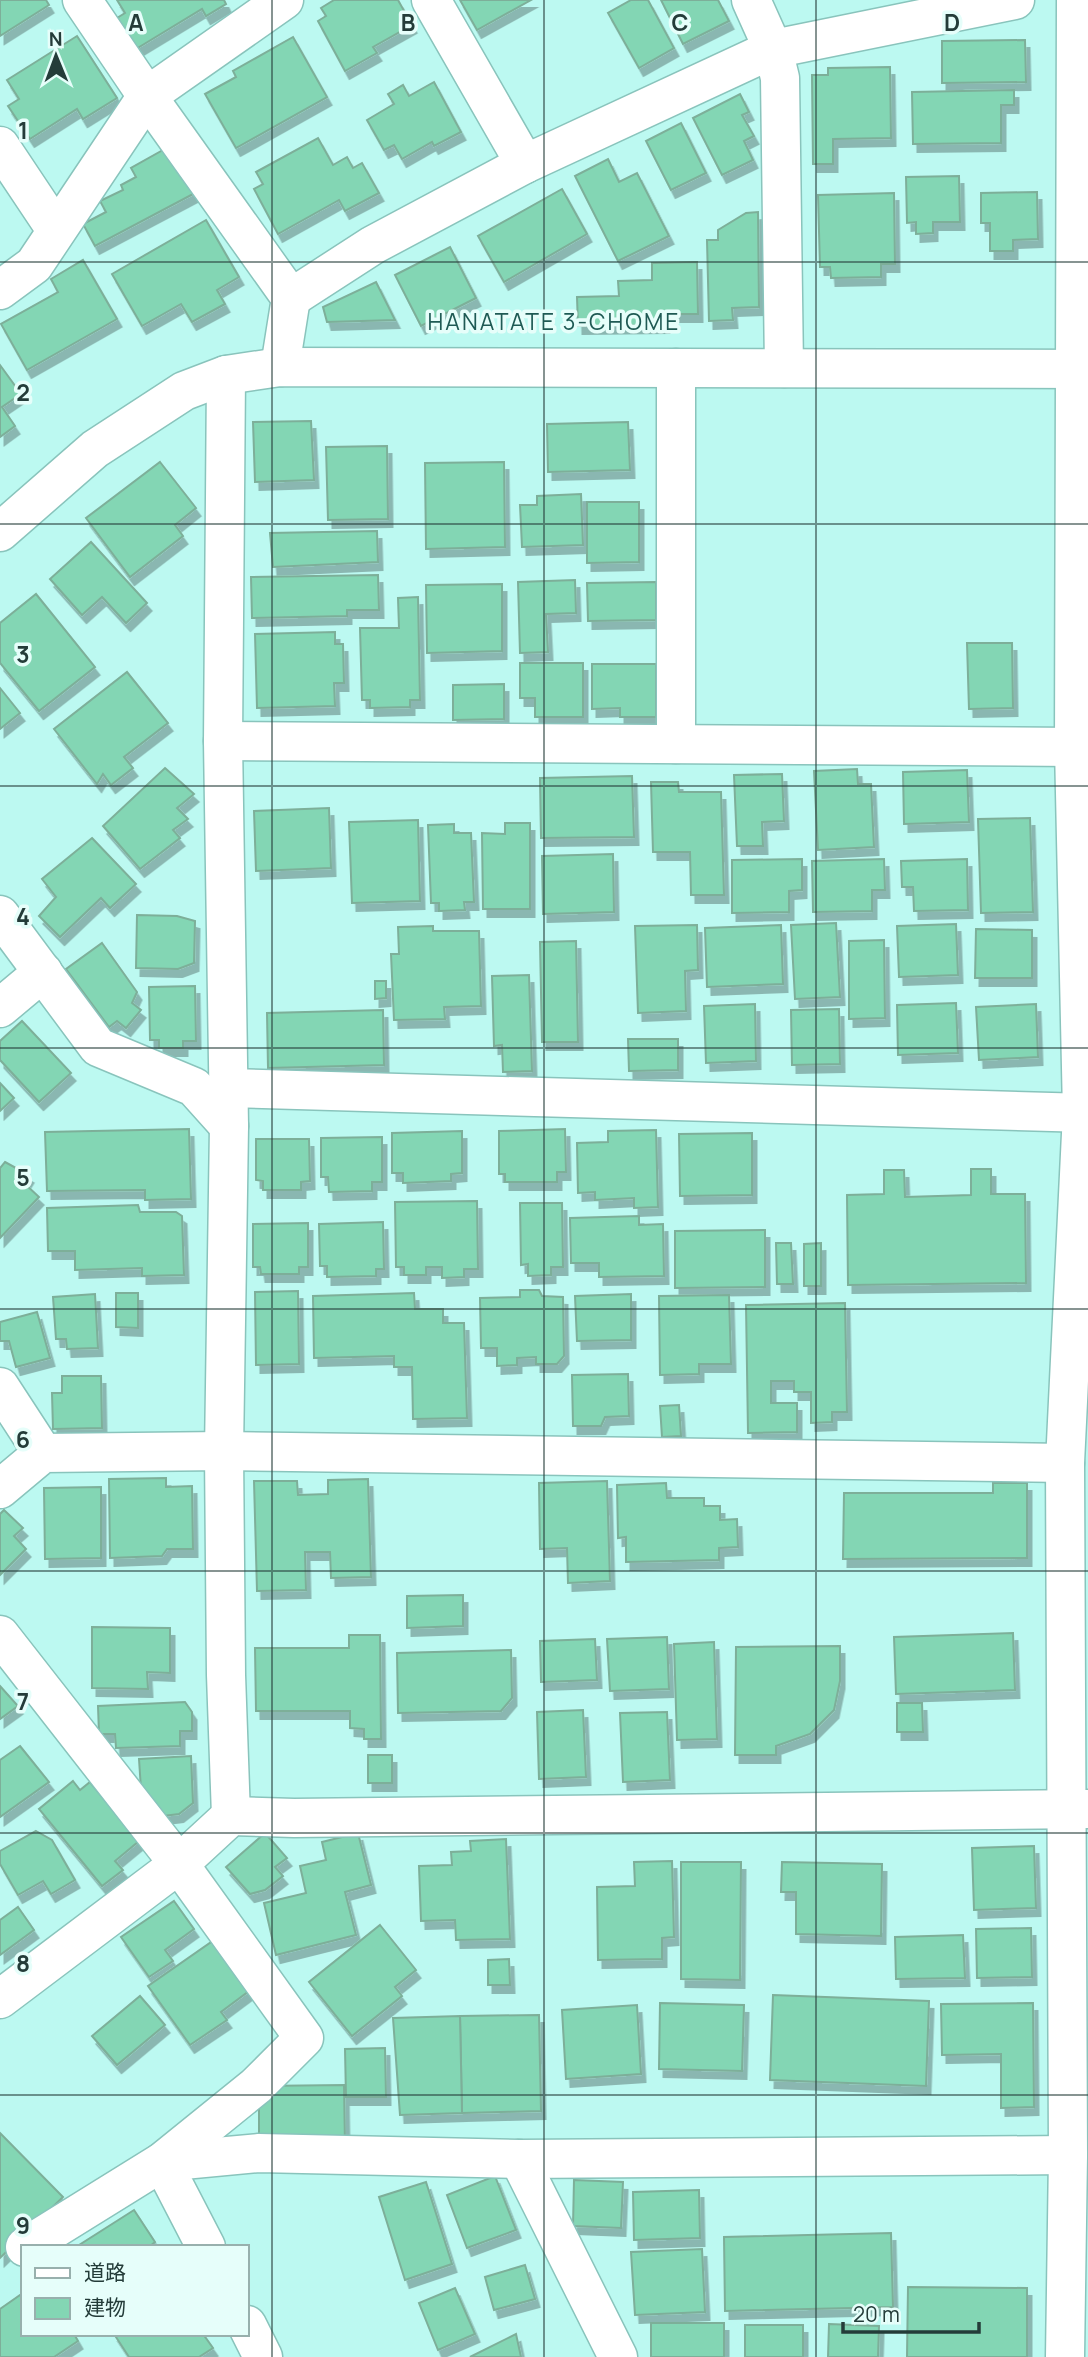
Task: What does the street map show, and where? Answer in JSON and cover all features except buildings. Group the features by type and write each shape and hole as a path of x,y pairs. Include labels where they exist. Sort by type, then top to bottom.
{"street":[{"path":"82,0 291,298 280,367"},
{"path":"0,290 34,265 147,96 284,0"},
{"path":"431,0 525,164"},
{"path":"751,0 772,49 780,78 784,368"},
{"path":"291,298 373,245 525,164 772,49 1015,0"},
{"path":"1065,2357 1078,1808 1065,1463 1085,1113 1074,747 1081,369 1076,0"},
{"path":"0,146 56,230"},
{"path":"0,532 95,449 184,391 226,375 280,367 1081,369"},
{"path":"676,368 676,744"},
{"path":"226,375 223,741 229,1126 224,1451 226,1675 231,1816"},
{"path":"223,741 1074,747"},
{"path":"0,915 98,1047 194,1087 229,1126"},
{"path":"0,1008 43,972"},
{"path":"229,1088 1085,1113"},
{"path":"0,1387 43,1453"},
{"path":"0,1489 43,1453 224,1451 1065,1463"},
{"path":"0,1634 179,1864 304,2038 256,2086 162,2162 29,2245"},
{"path":"0,1999 179,1864 231,1816 294,1818 1078,1808"},
{"path":"162,2162 259,2153 519,2159 1068,2155"},
{"path":"519,2159 618,2357"},
{"path":"162,2162 205,2245"},
{"path":"0,2263 21,2250"},
{"path":"248,2327 263,2357"}],"district":[{"name":"HANATATE 3-CHOME","path":"554,321"}]}
